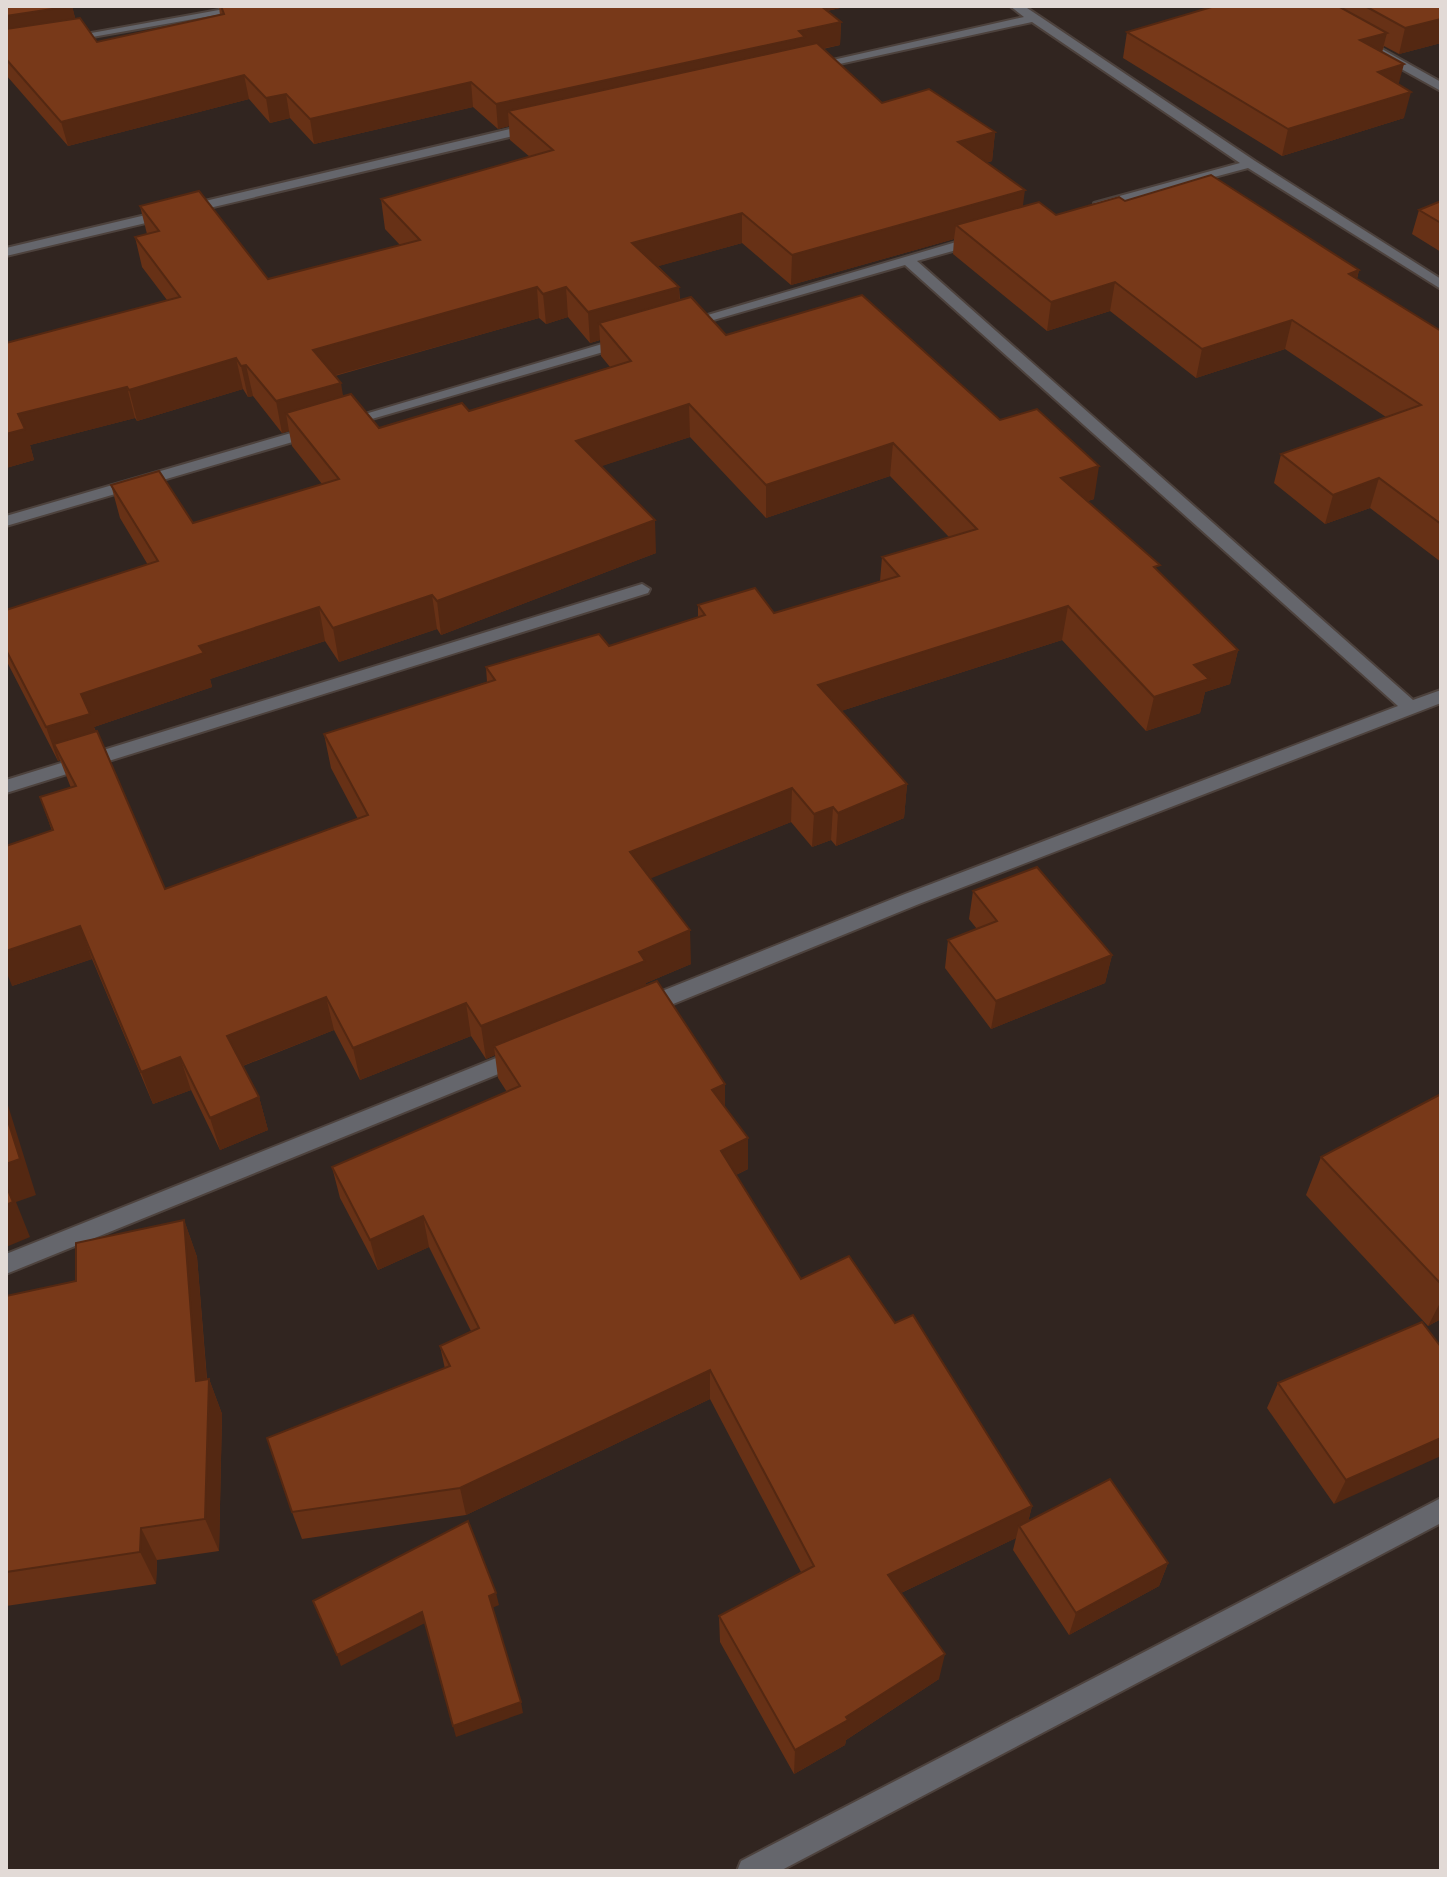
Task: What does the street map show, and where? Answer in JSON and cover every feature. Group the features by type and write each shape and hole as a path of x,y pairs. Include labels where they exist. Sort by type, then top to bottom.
{"street":[{"path":"51,41 262,6"},
{"path":"1016,6 1250,164 1441,285"},
{"path":"793,70 1035,18"},
{"path":"1364,43 1441,87"},
{"path":"6,252 550,124"},
{"path":"1085,210 1250,164"},
{"path":"6,521 996,235"},
{"path":"906,259 1410,707"},
{"path":"6,787 642,589"},
{"path":"620,1017 912,899 1441,696"},
{"path":"6,1264 547,1046"},
{"path":"751,1871 1441,1510"}],"building":[{"path":"6,6 72,6 6,16"},
{"path":"221,6 821,6 841,22 799,31 805,37 496,104 471,82 310,119 286,94 266,98 244,75 61,122 6,59 6,29 80,18 97,42 224,14"},
{"path":"1215,6 1338,6 1387,33 1360,40 1404,64 1378,72 1411,92 1288,129 1127,32"},
{"path":"1365,6 1441,6 1441,19 1405,28"},
{"path":"817,43 882,103 929,89 995,132 958,142 1025,190 792,255 742,213 632,243 679,287 588,312 566,287 543,294 537,287 313,350 341,383 276,401 246,365 241,366 236,358 129,390 127,387 18,414 25,429 6,434 6,343 180,297 135,237 159,231 140,206 199,191 268,279 420,240 381,199 553,150 508,111"},
{"path":"1211,175 1359,270 1349,274 1441,331 1441,524 1379,478 1333,495 1281,454 1421,405 1292,320 1202,349 1115,282 1051,302 956,225 1039,202 1056,215 1119,197 1125,201"},
{"path":"1441,201 1441,223 1419,210"},
{"path":"862,295 1000,420 1037,409 1099,466 1061,478 1160,565 1154,567 1238,650 1194,665 1209,679 1154,697 1068,606 818,685 907,784 838,813 833,807 814,814 792,788 630,852 690,930 639,952 645,961 481,1026 466,1003 353,1048 326,997 227,1036 259,1097 210,1118 180,1057 141,1072 80,926 6,951 6,846 53,830 40,797 76,786 54,744 97,731 165,889 368,815 324,734 495,680 486,667 599,634 609,646 705,615 698,605 755,588 774,613 899,576 882,557 977,529 893,443 766,485 689,404 576,441 655,520 437,601 432,595 333,628 319,607 199,646 204,653 81,694 90,714 46,727 6,650 6,610 158,561 111,485 159,471 193,523 339,479 286,413 351,394 379,428 462,403 469,411 631,361 599,323 691,297 726,335"},
{"path":"1037,867 1112,955 996,1001 948,940 997,921 973,891"},
{"path":"657,981 725,1084 712,1090 748,1138 721,1151 801,1279 849,1256 895,1323 913,1315 1032,1506 888,1575 945,1654 846,1717 848,1720 795,1750 719,1616 814,1566 710,1370 460,1488 292,1512 267,1438 450,1366 440,1346 479,1328 423,1216 370,1240 332,1167 520,1086 494,1046"},
{"path":"1441,1094 1441,1284 1321,1157"},
{"path":"6,1115 20,1159 6,1164"},
{"path":"6,1185 13,1202 6,1205"},
{"path":"184,1220 196,1381 209,1379 205,1519 141,1528 140,1552 6,1572 6,1296 76,1281 76,1243"},
{"path":"1422,1322 1441,1347 1441,1438 1346,1480 1278,1383"},
{"path":"1110,1479 1168,1563 1076,1613 1019,1526"},
{"path":"468,1521 496,1593 489,1596 521,1702 453,1726 422,1612 337,1655 313,1601"}]}
